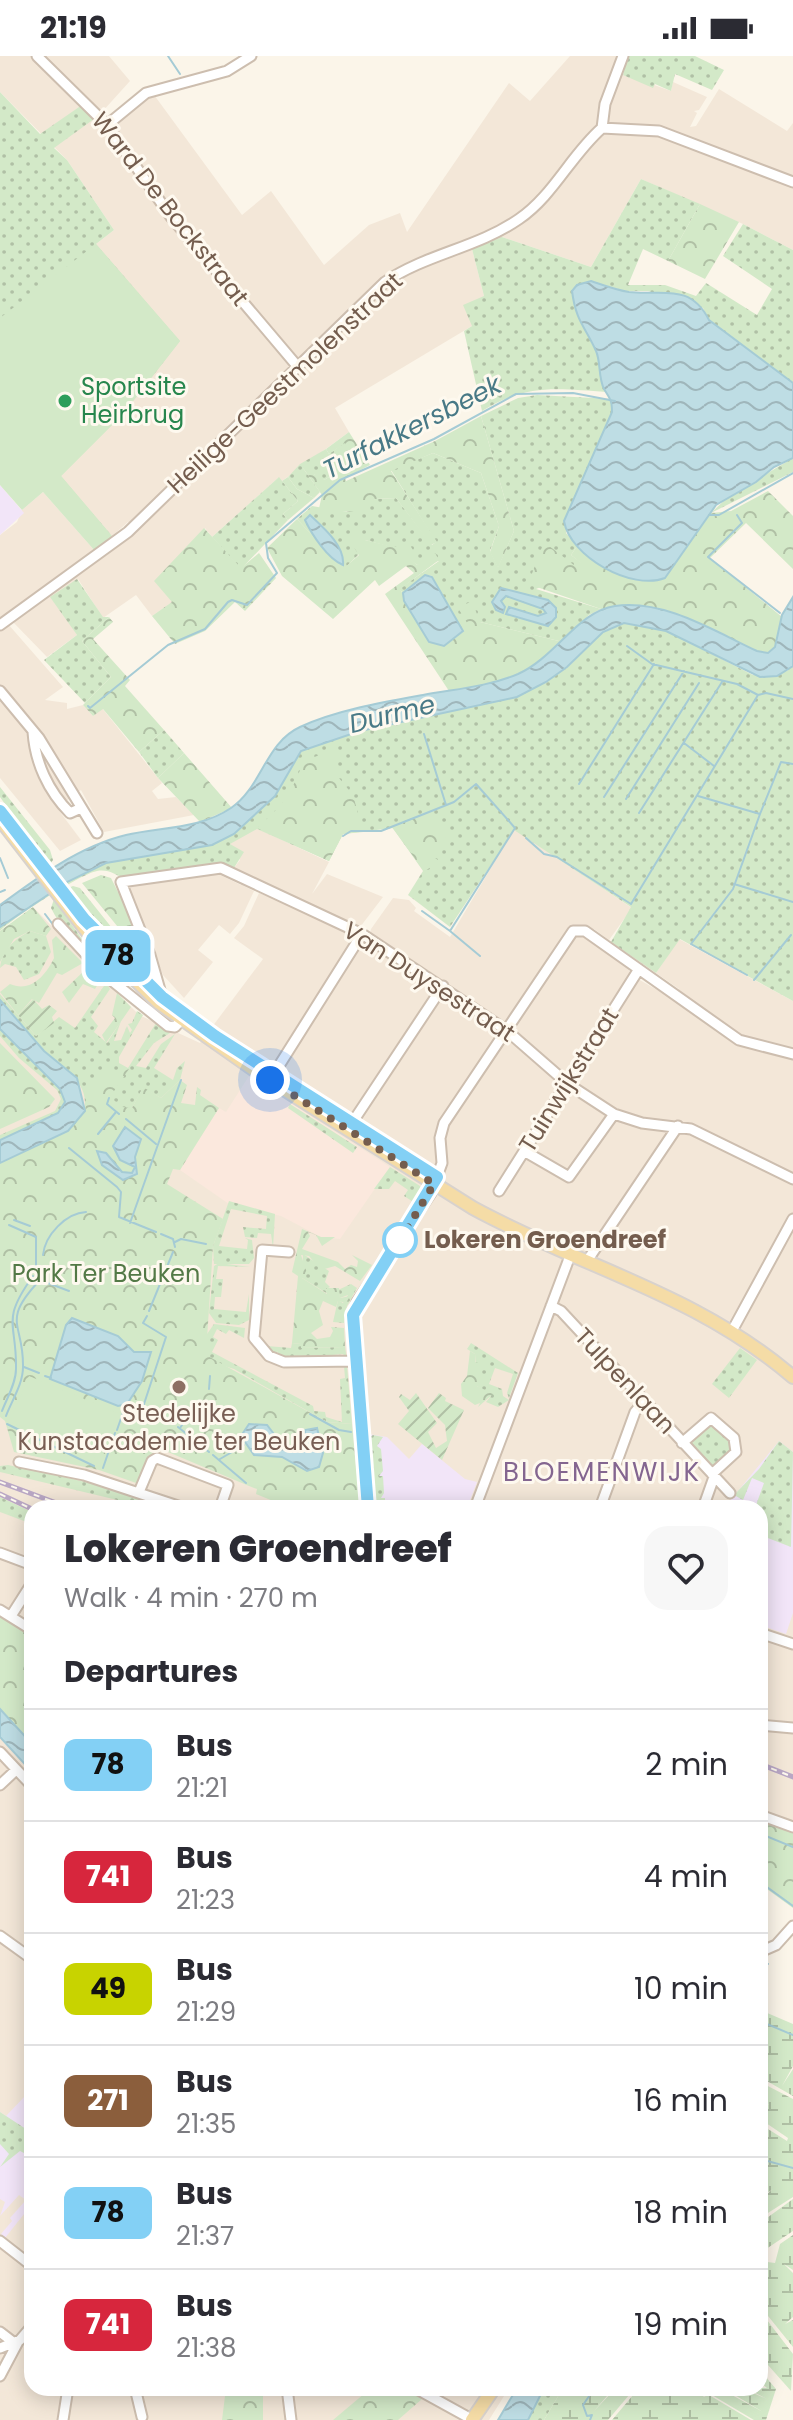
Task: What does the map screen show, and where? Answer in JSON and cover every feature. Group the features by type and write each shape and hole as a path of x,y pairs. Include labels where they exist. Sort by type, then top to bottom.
{"main road":[{"path":"0,811 42,870"},
{"path":"0,819 99,946 183,1018 436,1181 572,1251 681,1294 793,1369"},
{"path":"734,1328 793,1377"},
{"path":"472,2420 488,2396"},
{"path":"481,2420 497,2396"}],"street":[{"name":"Ward De Bockstraat","path":"37,56 79,94 107,125 171,217 298,367"},
{"path":"107,125 146,93 227,71 251,56"},
{"path":"623,56 605,104 602,128 659,131 793,182"},
{"name":"Heilige-Geestmolenstraat","path":"0,625 128,532 385,282 403,269 492,235 523,216 602,128"},
{"path":"0,691 33,731 97,833"},
{"path":"33,731 34,747 47,784 70,813 81,808"},
{"name":"Van Duysestraat","path":"160,1000 150,955 121,882 221,868 362,934 506,1030 568,1084 614,1114 642,1123 678,1126 793,1179"},
{"path":"58,924 106,976 138,1004 168,1026 175,1027 183,1018"},
{"path":"367,1500 352,1319 355,1306 436,1181 442,1163 441,1130 506,1030 578,929 739,1040 793,1054"},
{"path":"272,1077 362,934"},
{"name":"Tuinwijkstraat","path":"499,1191 639,969"},
{"path":"350,1126 443,986"},
{"path":"524,1151 569,1177 614,1114"},
{"path":"589,1258 678,1126"},
{"path":"734,1328 793,1219"},
{"path":"289,1252 263,1247 254,1338 269,1356 284,1362 355,1361"},
{"path":"478,1500 572,1251"},
{"name":"Tulpenlaan","path":"551,1306 561,1311 730,1493"},
{"path":"603,1500 635,1412 644,1401"},
{"path":"682,1443 706,1420 718,1421 737,1442 738,1448 713,1476 706,1500"},
{"path":"139,1492 152,1461 157,1458 228,1485 223,1500"},
{"path":"19,1462 84,1475 162,1500"},
{"path":"0,1553 24,1562"},
{"path":"11,1616 24,1596"},
{"path":"0,1610 24,1625"},
{"path":"768,1636 793,1644"},
{"path":"768,1726 793,1728"},
{"path":"0,1752 24,1778"},
{"path":"0,1785 16,1770"},
{"path":"768,1818 793,1827"},
{"path":"768,1948 776,1945 793,1926"},
{"path":"0,1936 24,1953"},
{"path":"0,2241 24,2260"},
{"path":"0,2332 16,2342"},
{"path":"0,2376 16,2342 24,2334"},
{"path":"1,2347 16,2342"},
{"path":"63,2420 67,2396"},
{"path":"137,2396 143,2419"},
{"path":"288,2396 291,2420"},
{"path":"429,2396 472,2420"}],"shaded area":[{"path":"0,56 109,56 130,81 102,112 108,119 149,88 242,215 271,191 324,265 369,225 400,213 407,232 509,83 530,101 570,56 616,56 615,62 625,66 623,74 671,91 673,82 707,97 699,110 694,111 697,113 690,127 696,126 719,89 787,131 793,123 793,250 641,179 591,267 502,237 472,249 484,296 472,326 335,408 349,432 282,481 278,478 212,537 205,528 173,602 152,616 136,595 103,618 78,579 60,608 77,635 47,657 13,622 8,624 63,687 45,700 67,703 67,709 83,705 93,716 102,708 162,783 152,791 158,799 176,797 194,815 104,832 81,790 57,808 81,840 60,851 0,778 0,535 17,522 22,510 43,492 95,551 106,556 137,529 128,522 112,536 60,476 122,414 158,367 96,244 114,230 67,160 0,92"},
{"path":"0,485 24,513 0,535"},
{"path":"257,828 329,862 312,894 327,874 383,897 354,935 363,942 368,941 371,929 393,898 409,900 416,908 414,911 450,937 514,829 632,908 609,940 594,929 582,934 628,968 631,975 673,999 679,989 656,973 679,939 793,1001 793,1823 768,1813 768,1500 24,1500 24,2396 504,2396 489,2420 0,2420 0,932 33,907 139,1015 200,1043 263,959 234,938 244,926 259,893 276,900 282,890 246,875 242,885 254,891 239,923 230,934 219,925 198,950 213,962 184,998 163,975 126,885 214,872 241,885 245,874 233,869 240,860 229,844"},
{"path":"249,1076 390,1167 340,1239 321,1237 281,1216 229,1204 180,1170 219,1108 226,1112"},
{"path":"368,1434 387,1437 409,1459 422,1444 465,1479 477,1482 470,1500 372,1500"},
{"path":"779,1441 793,1452 793,1613 786,1634 768,1628 768,1500 731,1500"},
{"path":"24,2097 24,2199 19,2195 0,2216 5,2202 0,2199 0,2112 6,2116"},
{"path":"24,2202 24,2214 5,2238 1,2234 12,2221 10,2218"}],"green space":[{"path":"628,56 695,56 724,70 712,90 675,74 671,91 655,84 653,88 623,75"},
{"name":"Sportsite Heirbrug","path":"0,92 40,134 82,105 94,119 54,148 67,160 114,230 96,244 180,341 123,414 61,476 112,536 48,475 0,328"},
{"path":"641,179 700,204 668,261 643,249 628,285 665,285 696,296 706,283 757,315 772,289 723,256 743,224 793,250 793,383 709,320 703,308 648,291 625,291 591,281 572,291 578,316 597,355 607,392 557,389 528,392 482,411 464,331 472,326 463,305 484,296 472,249 502,237 591,267"},
{"path":"700,204 739,222 705,279 668,261"},
{"name":"Sportsite Heirbrug","path":"96,244 180,341 123,414 61,476 112,536 95,551 43,492 22,510 0,485 0,318"},
{"path":"537,395 612,399 612,412 566,533 577,546 571,555 583,564 579,570 536,589 601,609 589,615 563,642 480,622 463,631 432,576 425,575 403,593 399,589 439,561 417,565 395,548 365,540 359,554 343,570 297,519 312,506 347,512 375,499 396,498 432,545 436,542 391,470 433,453 481,473 499,526 490,551 498,567 514,531 481,416 518,398"},
{"path":"481,416 514,531 498,568 490,552 499,526 481,473 433,453 391,471 437,542 431,545 396,498 375,499 360,511 318,513 322,495 303,468 308,464 315,475 319,473 324,480 356,461 345,443 329,454 326,449 349,432 370,465 345,478 346,481 435,441"},
{"path":"345,442 357,461 324,480 303,468 320,492 314,498 297,489 288,477 300,464 326,449 329,454"},
{"path":"793,458 793,472 711,513 729,496"},
{"path":"279,477 298,501 283,514 288,520 241,569 212,537"},
{"path":"288,477 297,489 314,498 288,520 283,514 298,501 282,481"},
{"path":"768,491 793,516 793,569 746,523 710,558 782,617 775,647 767,653 676,615 633,606 601,609 528,584 544,542 579,569 582,564 571,555 577,546 590,559 672,568 711,513 731,511"},
{"path":"297,519 343,569 359,555 349,540 361,533 365,540 394,547 408,542 413,550 406,555 417,565 435,553 439,560 400,589 429,642 444,646 469,626 458,608 472,601 480,622 563,642 525,671 480,686 449,691 385,594 414,573 406,566 379,586 375,580 333,619 282,576 267,548"},
{"path":"204,528 241,568 259,553 276,578 245,611 235,602 205,631 175,644 152,616 172,602 154,581"},
{"path":"77,579 103,617 109,617 82,641 111,677 85,703 44,660 77,635 50,597"},
{"path":"109,617 113,622 93,639 130,680 125,686 164,730 139,752 103,709 93,716 83,705 111,677 82,641"},
{"path":"623,623 666,631 753,675 787,671 793,666 793,1001 680,939 656,973 611,942 631,907 514,830 450,927 408,895 423,871 393,828 343,834 329,861 257,829 230,844 244,852 232,871 125,879 97,871 47,897 0,931 0,927 67,882 106,863 212,845 234,834 275,796 301,751 360,731 517,697 567,668 603,632"},
{"path":"164,730 184,753 158,778 139,752"},
{"path":"334,750 334,772 353,795 363,832 343,834 329,861 257,828 284,800 302,766 312,758"},
{"path":"184,753 232,808 200,822 158,778"},
{"path":"0,787 50,850 53,860 49,866 0,797"},
{"path":"429,812 450,830 435,858 441,862 424,871 391,826"},
{"path":"101,875 111,878 118,892 122,892 153,970 82,883"},
{"path":"68,888 80,888 132,953 156,975 153,979 73,895"},
{"path":"54,899 84,942 143,1001 104,971 68,935 51,908"},
{"path":"33,907 51,929 46,936 30,931 14,939 0,962 0,931"},
{"path":"30,931 46,936 51,952 39,974 24,980 16,967 5,964 0,968 9,946"},
{"path":"56,936 83,963 62,975 57,973 39,1003 32,999 18,1015 0,992 10,984 25,986 42,976 54,958 52,940"},
{"path":"87,968 101,979 95,989 83,984 69,1003 62,992"},
{"path":"106,983 110,989 91,1017 98,1026 94,1032 107,1043 121,1021 114,1041 121,1040 127,1026 130,1033 132,1030 128,1024 132,1023 137,1011 143,1015 119,1057 119,1063 128,1068 156,1023 170,1033 154,1043 136,1066 146,1068 161,1044 175,1034 154,1068 173,1080 177,1068 185,1061 180,1080 161,1098 143,1088 132,1108 0,1163 81,1119 85,1107 81,1087 75,1078 25,1031 0,1000 0,994 36,1036 59,1017 75,1028"},
{"path":"117,993 131,1007 106,1043 102,1035 115,1018 112,1015"},
{"path":"33,999 42,1009 49,1005 57,1011 52,1017 54,1023 36,1036 18,1015"},
{"path":"0,1029 60,1089 65,1102 58,1113 0,1140 0,1135 55,1111 61,1099 57,1090 19,1058 0,1036"},
{"path":"0,1043 55,1099 49,1107 0,1129"},
{"name":"Park Ter Beuken","path":"107,1066 113,1071 129,1069 110,1097 122,1107 132,1108 143,1087 161,1098 180,1080 187,1085 181,1103 195,1105 197,1087 201,1090 200,1095 219,1108 180,1170 173,1169 167,1184 223,1219 213,1246 206,1355 327,1422 352,1424 359,1500 271,1500 256,1494 257,1489 156,1447 139,1484 99,1470 14,1452 5,1421 0,1417 0,1163 73,1127 85,1111 89,1090"},
{"path":"290,1104 357,1147 353,1153 288,1108"},
{"path":"390,1167 420,1186 421,1193 415,1203 404,1196 408,1190 395,1181 389,1189 374,1189"},
{"path":"229,1201 275,1214 273,1248 271,1234 258,1233 257,1238 245,1237 243,1227 266,1229 267,1216 231,1209 219,1246 247,1249 248,1240 245,1238 252,1240 254,1258 249,1264 214,1264 213,1246"},
{"path":"302,1229 321,1237 335,1237 322,1246 316,1235 308,1232 310,1236 302,1249 338,1262 345,1269 351,1265 357,1267 358,1261 352,1255 372,1265 360,1281 335,1266 321,1270 309,1256 301,1255 307,1273 302,1278 327,1294 326,1288 339,1288 340,1298 350,1296 346,1303 338,1301 336,1307 323,1301 319,1311 323,1325 311,1333 317,1339 330,1337 331,1327 344,1328 345,1347 301,1348 301,1344 292,1343 298,1276 292,1272"},
{"path":"303,1254 329,1271 325,1282 330,1287 326,1289 328,1294 302,1278"},
{"path":"219,1263 250,1267 218,1266 216,1279 223,1279 221,1297 215,1297 214,1309 246,1312 249,1294 249,1320 239,1325 216,1323 209,1313 214,1266"},
{"path":"351,1284 357,1288 347,1306 344,1323 333,1322 338,1300 343,1303 348,1295 340,1298 338,1290"},
{"path":"214,1324 245,1328 244,1338 229,1330 226,1334 217,1329 213,1337 218,1340 212,1352 313,1406 314,1411 325,1412 326,1417 342,1422 340,1379 345,1378 344,1366 347,1366 352,1424 327,1422 234,1369 166,1348 207,1334"},
{"path":"257,1338 267,1346 291,1348 292,1343 302,1344 302,1348 345,1347 347,1359 343,1354 322,1356 322,1361 278,1358 278,1351 275,1357"},
{"path":"471,1343 518,1373 509,1398 507,1393 513,1374 495,1368 489,1384 502,1389 503,1396 509,1400 498,1407 486,1402 491,1396 477,1386 475,1354 467,1349"},
{"path":"740,1348 757,1360 729,1398 712,1384"},
{"path":"470,1351 475,1354 475,1362 484,1365 477,1386 493,1394 478,1407 480,1403 475,1405 462,1396 461,1384 467,1376"},
{"path":"29,1376 120,1414 101,1460 10,1422"},
{"path":"416,1393 437,1423 428,1432 436,1448 447,1441 445,1425 428,1408 439,1393 446,1398 445,1401 464,1410 442,1460 398,1424 409,1411 399,1397 401,1394 410,1400"},
{"path":"710,1421 736,1446 715,1469 689,1440"},
{"path":"373,1435 383,1437 377,1446 381,1449 383,1471 379,1476 383,1476 384,1493 381,1498 385,1500 373,1500 368,1438"},
{"path":"779,1441 793,1452 791,1547 768,1538 768,1500 758,1500 764,1483 752,1478 743,1500 734,1495 759,1469"},
{"path":"8,1465 118,1489 153,1500 117,1500 0,1472 0,1466"},
{"path":"0,1497 24,1508 24,1521 0,1512"},
{"path":"0,1616 24,1631 24,1735 0,1709"},
{"path":"768,1824 793,1833 793,1908 768,1890"},
{"path":"768,2013 793,2024 793,2066 782,2086 793,2069 793,2096 768,2082"},
{"path":"768,2086 793,2099 793,2197 768,2213 768,2193 773,2189 768,2192 768,2129 787,2141 788,2138 768,2124"},
{"path":"0,2112 24,2128 24,2153 20,2151 0,2167 9,2154 0,2144"},
{"path":"793,2199 793,2231 768,2248 768,2217"},
{"path":"793,2235 793,2270 784,2264 793,2273 793,2317 785,2324 793,2320 793,2347 768,2316 768,2262 775,2263 780,2244"},
{"path":"768,2321 793,2354 791,2391 768,2365"},
{"path":"768,2380 776,2389 766,2420 754,2420 714,2396 734,2396 763,2412 736,2396 767,2399 761,2396 768,2396"},
{"path":"225,2396 263,2396 263,2420 222,2420"},
{"path":"362,2396 417,2396 422,2399 398,2420 333,2420"},
{"path":"540,2396 558,2396 544,2420 528,2420"},
{"path":"558,2396 607,2396 594,2411 608,2396 628,2396 608,2420 544,2420"},
{"path":"632,2396 711,2396 751,2420 612,2420"}],"water":[{"path":"591,281 629,292 684,295 701,308 709,320 793,383 793,458 716,505 665,578 636,580 604,568 578,547 564,521 612,412 602,384 598,355 578,317 572,291 577,285"},
{"path":"310,515 337,544 343,565 332,558 316,539 305,520"},
{"path":"425,575 432,577 463,631 444,646 429,642 404,601 403,593"},
{"path":"501,588 548,600 556,608 556,617 548,626 506,614 509,607 538,616 546,613 543,609 506,596 501,601 505,607 503,613 496,610 492,602"},
{"name":"Durme","path":"793,597 793,666 777,676 760,677 666,631 624,623 603,632 567,667 517,697 360,731 301,751 275,796 234,834 212,845 106,863 67,882 0,927 0,905 44,873 76,855 109,840 193,824 231,808 250,789 279,743 288,734 314,721 361,707 483,685 518,674 544,657 590,616 615,606 652,607 670,612 757,651 768,653 775,647 782,615"},
{"path":"0,1000 44,1051 77,1078 85,1111 68,1131 0,1163 0,1140 58,1113 65,1102 60,1089 0,1029"},
{"path":"125,1127 141,1139 135,1157 137,1174 123,1180 102,1165 97,1151 106,1153 122,1172 132,1173 135,1167 120,1160 113,1146"},
{"path":"72,1318 118,1336 134,1352 151,1352 142,1381 127,1404 118,1406 50,1379 66,1325"},
{"path":"249,1424 267,1425 287,1451 306,1444 305,1430 317,1428 323,1453 319,1467 307,1471 282,1457 254,1455 241,1436"},
{"path":"0,1709 24,1735 24,1763 0,1737"},
{"path":"512,2396 540,2396 528,2420 498,2420"}],"waterway":[{"path":"168,56 180,74"},
{"name":"Turfakkersbeek","path":"88,706 90,708 168,645 205,629 228,602 232,600 247,605 277,573 268,558 266,543 340,480 434,439 516,394 573,393 615,401"},
{"name":"Turfakkersbeek","path":"709,515 719,515 793,473"},
{"path":"737,515 742,523 708,557 780,613"},
{"path":"627,646 652,664 737,684 758,695"},
{"path":"579,784 654,664"},
{"path":"604,797 684,671"},
{"path":"639,813 722,682"},
{"path":"626,799 699,683"},
{"path":"526,838 544,854 557,857 631,904 758,695 766,693 793,699"},
{"name":"Durme","path":"424,734 446,805"},
{"path":"684,743 714,766"},
{"path":"698,796 760,814 781,762 793,764"},
{"path":"343,836 351,831 381,831 454,802 476,784 515,828 450,931 422,911"},
{"path":"747,975 691,944 733,889 760,814"},
{"path":"0,858 8,878"},
{"path":"128,877 222,863 229,866"},
{"path":"734,884 793,902"},
{"path":"0,892 5,890"},
{"path":"45,914 54,926"},
{"path":"450,931 480,956"},
{"path":"60,933 86,961"},
{"path":"754,980 791,935"},
{"path":"121,994 132,1003"},
{"path":"138,1008 153,1020"},
{"path":"130,1223 181,1080"},
{"path":"109,1098 107,1104 119,1114"},
{"path":"98,1134 116,1112"},
{"path":"126,1119 156,1144"},
{"path":"69,1148 121,1192 119,1217 156,1232"},
{"path":"43,1255 48,1240 58,1226 71,1216 86,1212"},
{"path":"14,1220 30,1226"},
{"path":"9,1225 36,1237 36,1272"},
{"path":"161,1234 173,1239 175,1247"},
{"path":"175,1242 181,1239 206,1244"},
{"path":"149,1311 173,1252"},
{"path":"2,1411 16,1374 13,1313 33,1276"},
{"path":"6,1416 23,1373 17,1323 21,1305 40,1280 69,1291"},
{"path":"147,1316 143,1323 166,1337 143,1407 175,1422"},
{"path":"24,1367 39,1373"},
{"path":"45,1376 51,1378"},
{"path":"209,1389 210,1376"},
{"path":"117,1430 126,1404"},
{"path":"310,1414 339,1430 351,1432"},
{"path":"180,1428 186,1419"},
{"path":"7,1424 94,1466"},
{"path":"178,1427 209,1452"},
{"path":"103,1468 115,1433"},
{"path":"220,1459 244,1445"},
{"path":"213,1455 246,1483"},
{"path":"768,1837 793,1847"},
{"path":"768,1888 793,1906"},
{"path":"768,2024 793,2035"},
{"path":"768,2161 793,2168"},
{"path":"589,2396 583,2405 587,2416 592,2415 590,2420"}],"railway":[{"path":"0,1482 48,1500"},
{"path":"0,1494 24,1505"},
{"path":"768,1767 793,1777"}],"bus line":[{"name":"78","path":"0,811 84,919 123,962 162,997 185,1016 274,1075 437,1177 431,1193 357,1302 353,1315 367,1500"}],"place":[{"name":"Sportsite Heirbrug","path":"65,401"},
{"name":"Lokeren Groendreef","path":"400,1240"},
{"name":"Stedelijke Kunstacademie ter Beuken","path":"179,1387"}],"district":[{"name":"BLOEMENWIJK","path":"602,1472"}],"route":[{"path":"270,1080 434,1184 400,1240"}]}
